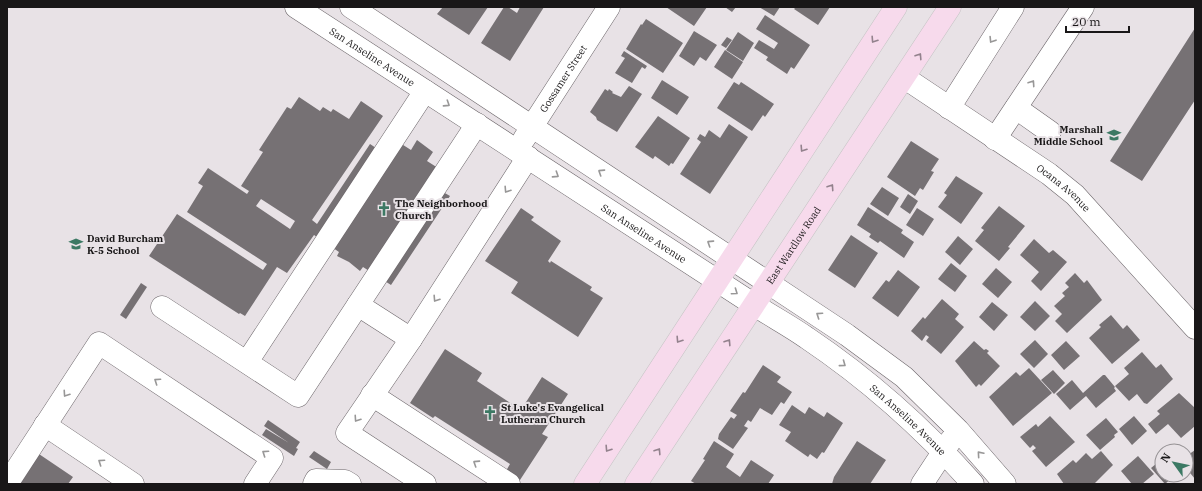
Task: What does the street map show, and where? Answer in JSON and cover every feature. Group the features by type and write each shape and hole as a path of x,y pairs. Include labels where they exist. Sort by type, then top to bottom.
{"main road":[{"path":"586,484 732,257 896,7"},
{"name":"East Wardlow Road","path":"636,484 753,304 950,7"}],"street":[{"path":"351,7 769,281 847,334 904,377 958,430 1006,484"},
{"name":"Gossamer Street","path":"425,484 347,433 411,339 522,153 532,127 609,7"},
{"path":"949,108 1013,7"},
{"path":"995,139 1083,7"},
{"name":"San Anseline Avenue","path":"309,10 425,90 753,304 807,337 864,379 944,450 973,484"},
{"name":"Ocana Avenue","path":"904,78 1075,194 1195,328"},
{"path":"247,362 425,90"},
{"path":"1016,108 1050,132"},
{"path":"162,307 298,396 477,124"},
{"path":"358,304 411,339"},
{"path":"7,484 99,343 272,458 255,484"},
{"path":"372,395 509,484"},
{"path":"45,425 133,484"},
{"path":"922,484 958,430"},
{"path":"315,482 346,481 350,484"}],"building":[{"path":"443,7 488,7 469,35 437,14"},
{"path":"504,7 508,7 517,13 520,7 544,7 510,61 481,43"},
{"path":"666,7 707,7 694,26"},
{"path":"725,7 736,7 732,12"},
{"path":"759,7 780,7 774,16"},
{"path":"796,7 830,7 818,25 794,9"},
{"path":"765,15 810,45 794,69 791,67 787,74 766,60 768,57 754,48 759,40 774,49 778,43 756,29"},
{"path":"646,19 683,43 663,73 626,49 641,24 642,25"},
{"path":"1195,28 1195,100 1142,181 1110,161"},
{"path":"694,31 717,45 706,61 700,57 694,66 679,56"},
{"path":"738,32 754,43 743,61 726,50"},
{"path":"727,37 732,40 726,48 721,45"},
{"path":"725,50 743,62 732,79 714,67"},
{"path":"624,51 647,66 645,69 642,67 632,83 615,73 625,58 621,56"},
{"path":"662,80 689,97 677,115 651,98"},
{"path":"734,82 739,85 741,82 774,104 765,117 763,115 752,131 717,108"},
{"path":"629,86 642,94 617,132 597,120 596,117 590,112 605,89 608,91 609,89 613,92 612,93 621,97"},
{"name":"The Neighborhood Church","path":"299,97 320,111 323,107 331,112 333,109 349,119 361,101 383,116 312,220 317,224 370,144 376,148 400,143 411,150 417,140 433,152 427,161 438,168 443,192 450,196 391,285 363,267 360,271 349,262 337,256 339,252 314,235 287,273 277,267 245,316 240,313 239,314 149,256 177,214 263,270 267,264 187,212 203,186 198,183 208,168 247,194 249,191 241,186 263,152 259,150 287,107 291,109","holes":["261,199 295,221 290,229 256,206"]},
{"path":"658,116 690,138 673,164 671,163 669,166 655,156 653,159 635,147"},
{"path":"729,124 748,137 710,194 680,174 701,142 697,139 700,134 705,137 709,130 720,138"},
{"path":"911,141 939,159 931,171 934,172 923,190 920,188 915,196 887,177"},
{"path":"956,176 983,193 961,224 938,207 947,195 944,193"},
{"path":"882,187 899,198 888,216 870,204"},
{"path":"908,194 918,201 910,214 900,207"},
{"path":"999,206 1025,226 999,261 975,241 984,230 981,228"},
{"path":"868,207 903,230 901,233 914,242 904,258 880,241 878,243 869,237 871,234 857,225"},
{"path":"521,208 534,217 531,220 561,241 548,261 550,263 551,261 592,287 590,290 603,298 578,337 511,293 518,282 485,261"},
{"path":"917,208 934,219 923,236 906,225"},
{"path":"851,235 878,253 855,288 828,270"},
{"path":"958,236 973,249 960,265 945,252"},
{"path":"1034,239 1049,253 1053,250 1067,262 1041,291 1031,281 1039,272 1020,255"},
{"path":"951,263 967,276 955,292 938,279"},
{"path":"996,268 1012,282 998,298 982,284"},
{"path":"898,270 920,287 898,317 872,298 886,280 889,282"},
{"path":"1075,273 1084,283 1087,280 1102,300 1067,333 1055,321 1062,314 1054,306 1065,296 1062,293 1069,287 1065,283"},
{"path":"141,283 147,287 126,319 120,315"},
{"path":"942,299 959,314 955,319 964,327 941,354 926,341 929,337 926,335 922,341 911,331 923,317 925,319"},
{"path":"1035,301 1050,316 1035,331 1020,317"},
{"path":"992,302 1008,315 994,331 979,317"},
{"path":"1111,315 1123,329 1127,325 1140,340 1112,364 1089,338 1101,327 1099,325"},
{"path":"1035,340 1048,354 1034,368 1020,354"},
{"path":"974,341 984,350 986,349 989,351 987,353 1000,366 981,386 979,384 976,387 955,361"},
{"path":"1066,341 1080,356 1064,370 1051,355"},
{"name":"St Luke's Evangelical Lutheran Church","path":"445,349 482,373 477,381 521,410 542,377 568,394 542,434 548,437 520,480 506,471 510,464 435,416 433,418 410,403"},
{"path":"1142,352 1156,368 1161,364 1173,379 1147,404 1144,403 1137,394 1129,401 1115,386 1129,374 1124,368"},
{"path":"763,365 781,377 777,382 792,392 784,404 781,402 772,415 760,408 751,422 748,420 744,426 748,428 733,449 718,439 719,434 731,417 734,419 737,415 730,411 743,392 745,393"},
{"path":"1029,368 1052,393 1013,426 989,397 1016,372 1020,376"},
{"path":"1053,370 1065,383 1054,394 1041,380"},
{"path":"1103,375 1105,375 1115,387 1114,388 1116,391 1096,408 1086,396 1070,410 1056,394 1072,380 1083,393"},
{"path":"1179,393 1195,408 1195,426 1181,438 1168,424 1156,434 1148,424 1160,414 1157,411"},
{"path":"792,405 805,414 809,407 824,417 827,412 843,423 824,453 822,452 817,459 810,454 808,457 785,441 791,432 779,425"},
{"path":"1050,416 1075,442 1046,467 1032,451 1036,448 1033,445 1030,448 1020,437 1036,424 1038,427"},
{"path":"1134,416 1147,431 1132,445 1119,429"},
{"path":"1106,418 1118,432 1114,435 1115,437 1100,450 1086,435"},
{"path":"268,420 300,442 296,448 298,449 294,456 262,435 266,429 289,443 264,426"},
{"path":"714,441 734,454 726,467 740,477 751,460 774,475 768,484 696,484 691,481 705,460 703,459"},
{"path":"857,441 886,460 870,484 832,484 834,477"},
{"path":"1195,450 1195,479 1194,478"},
{"path":"314,451 331,462 327,469 309,457"},
{"path":"1101,451 1113,465 1094,484 1064,484 1057,474 1073,460 1076,463 1086,453 1092,459"},
{"path":"36,452 73,477 68,484 15,484"},
{"path":"1138,456 1154,474 1142,484 1132,484 1121,471"}],"place":[{"name":"Marshall Middle School","path":"1114,135"},
{"name":"The Neighborhood Church","path":"384,209"},
{"name":"David Burcham K-5 School","path":"76,244"},
{"name":"St Luke's Evangelical Lutheran Church","path":"490,413"}]}
